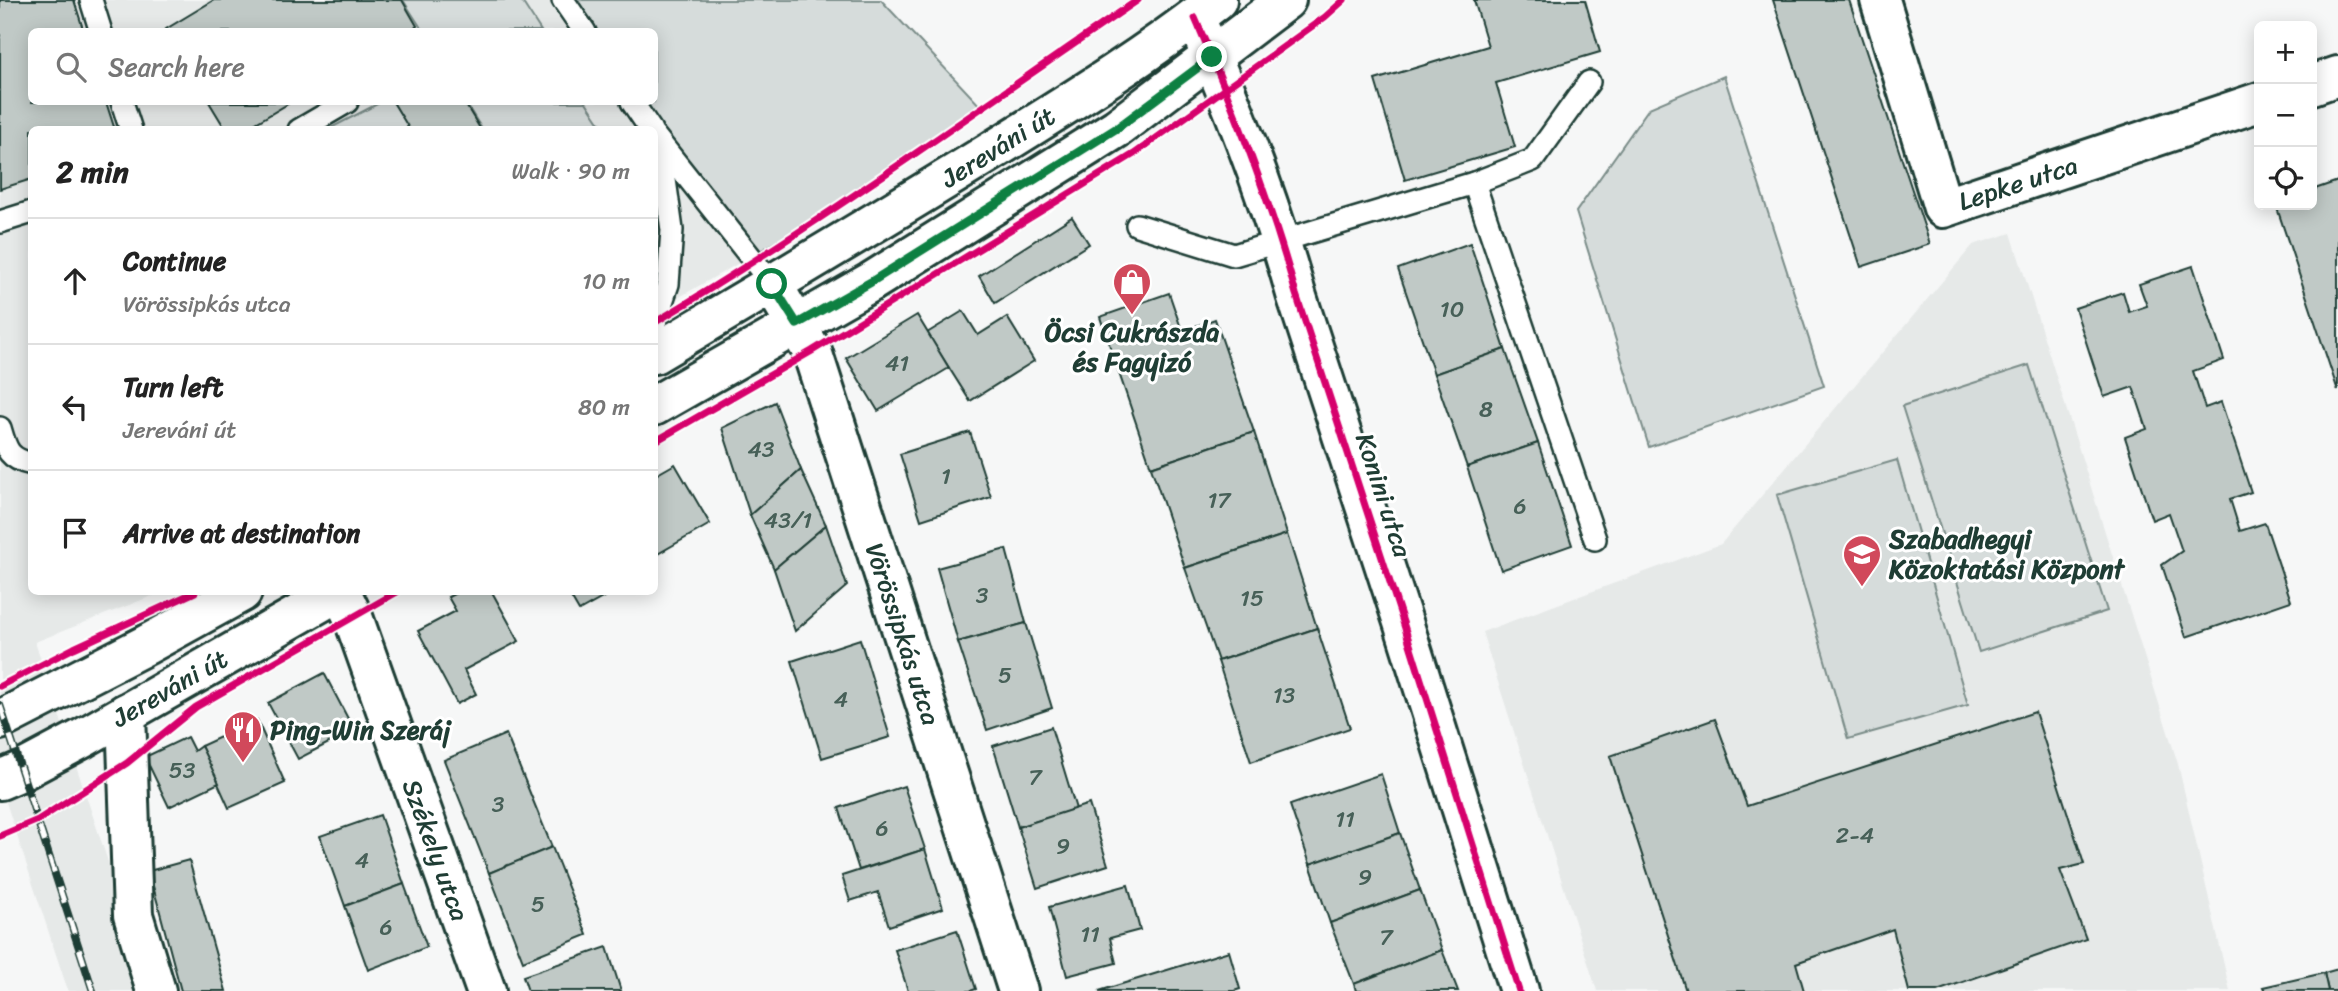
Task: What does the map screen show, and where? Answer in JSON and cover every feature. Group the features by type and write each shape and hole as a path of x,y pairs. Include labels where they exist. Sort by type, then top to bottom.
{"street":[{"name":"Jereváni út","path":"658,403 871,282 1117,128 1286,0"},
{"name":"Lepke utca","path":"1880,0 1943,208 2254,104"},
{"name":"Jereváni út","path":"658,352 845,242 1091,89 1206,9"},
{"name":"Konini utca","path":"1206,9 1212,57 1281,240 1519,991"},
{"path":"2315,84 2338,76"},
{"name":"Vörössipkás utca","path":"772,284 812,351 1018,991"},
{"name":"Jereváni út","path":"2,719 146,646 237,595"},
{"name":"Jereváni út","path":"0,780 126,713 335,595"},
{"name":"Székely utca","path":"342,595 353,617 486,991"},
{"path":"126,713 133,915 156,991"}],"lane":[{"path":"91,0 100,28"},
{"path":"563,0 581,28"},
{"path":"1137,225 1234,255 1474,183 1533,160 1589,82"},
{"path":"123,105 130,126"},
{"path":"306,126 342,105"},
{"path":"634,105 649,126"},
{"path":"658,139 772,284"},
{"path":"658,152 672,230 668,284 658,314"},
{"path":"1474,183 1595,539"},
{"path":"0,222 28,213"},
{"path":"0,428 6,449 16,460 28,463"}],"shaded area":[{"path":"0,0 563,0 583,28 28,28 28,105 634,105 649,126 28,126 28,595 154,595 35,642 151,991 68,991 0,784"},
{"path":"403,0 521,0 539,28 421,28"},
{"path":"563,0 881,0 983,109 824,214 744,260 658,139 658,126 649,126 634,105 658,105 658,28 583,28"},
{"path":"1724,76 1824,386 1649,447 1576,212 1649,108"},
{"path":"375,105 395,105 408,126 335,126"},
{"path":"467,105 588,105 602,126 480,126"},
{"path":"658,141 744,260 658,309"},
{"name":"Szabadhegyi Közoktatási Központ","path":"2011,233 2178,764 2230,991 1597,991 1482,632 1721,544 1973,245"},
{"path":"2029,365 2107,611 1979,652 1902,406"},
{"path":"1897,460 1968,705 1848,739 1777,495"}],"building":[{"path":"0,0 74,0 83,28 28,28 28,105 107,105 114,126 28,126 28,180 0,189"},
{"path":"214,0 402,0 417,26 414,28 168,28"},
{"path":"1474,0 1585,0 1600,52 1496,83 1515,147 1405,180 1375,80 1488,46"},
{"path":"1773,0 1849,0 1930,244 1861,267"},
{"path":"211,105 286,105 251,126 224,126"},
{"path":"395,105 466,105 479,126 408,126"},
{"path":"2338,181 2338,391 2278,210 2317,210 2317,188"},
{"path":"1072,217 1089,244 995,303 979,276"},
{"path":"1470,243 1505,349 1434,374 1398,269"},
{"path":"2193,266 2224,360 2193,371 2205,408 2221,402 2251,492 2230,499 2240,531 2265,523 2291,601 2186,637 2162,565 2182,551 2169,513 2152,520 2125,437 2147,429 2133,387 2104,397 2075,308 2123,292 2129,312 2147,306 2139,284"},
{"path":"1169,293 1182,331 1215,319 1254,432 1151,467 1100,317"},
{"path":"963,311 978,335 1007,317 1034,361 970,401 927,333"},
{"path":"917,315 949,368 878,411 846,358"},
{"path":"1505,349 1538,443 1467,467 1434,374"},
{"path":"775,402 801,470 750,515 722,428"},
{"path":"970,432 991,497 921,520 900,454"},
{"path":"1254,432 1287,534 1185,568 1151,467"},
{"path":"1538,443 1572,545 1501,570 1467,467"},
{"path":"675,464 710,524 658,554 658,474"},
{"path":"801,470 826,525 774,569 750,515"},
{"path":"826,525 847,586 795,631 774,569"},
{"path":"1287,534 1317,628 1218,661 1185,568"},
{"path":"1006,549 1026,623 958,642 937,568"},
{"path":"494,595 519,641 464,670 476,694 457,704 418,631 456,611 448,597"},
{"path":"570,595 608,595 579,611"},
{"path":"1026,623 1052,708 987,730 958,642"},
{"path":"1317,628 1350,728 1251,762 1218,661"},
{"path":"860,639 890,737 822,758 792,661"},
{"path":"324,673 354,730 298,759 268,703"},
{"path":"2035,712 2084,864 2060,870 2086,939 1937,991 1909,991 1893,929 1796,963 1804,991 1686,991 1610,756 1715,719 1747,806"},
{"name":"Ping-Win Szeráj","path":"257,720 285,783 229,808 201,746"},
{"path":"1051,727 1076,809 1018,827 993,746"},
{"path":"506,734 552,847 489,873 444,760"},
{"path":"187,737 194,751 201,746 219,783 169,807 145,757"},
{"path":"1381,774 1400,833 1310,864 1290,805"},
{"path":"904,786 925,849 859,870 839,808"},
{"path":"1089,804 1108,865 1037,888 1018,827"},
{"path":"380,815 404,884 345,906 320,836"},
{"path":"1400,833 1420,890 1330,923 1310,864"},
{"path":"552,847 587,935 523,961 489,873"},
{"path":"925,849 943,908 889,926 878,892 850,901 842,876"},
{"path":"189,860 226,991 181,991 149,871"},
{"path":"404,884 427,947 368,970 345,906"},
{"path":"1128,885 1140,930 1110,938 1116,963 1067,976 1049,907"},
{"path":"1420,890 1442,950 1354,984 1330,923"},
{"path":"957,930 976,989 908,991 895,950"},
{"path":"607,947 621,991 528,991 523,976"},
{"path":"1442,950 1458,991 1356,991 1354,984"},
{"path":"1229,951 1240,989 1234,991 1099,991"},
{"path":"2338,969 2338,991 2328,991 2324,973"},
{"path":"2324,973 2328,991 2265,991 2263,987"}],"railway":[{"path":"0,705 93,991"}],"cycle path":[{"path":"658,321 838,206 1138,0"},
{"path":"658,440 812,351 1134,154 1325,17 1344,0"},
{"path":"1195,18 1237,120 1275,224 1519,991"},
{"path":"0,686 189,595"},
{"path":"0,836 38,820 127,763 196,707 392,595"}],"place":[{"name":"Öcsi Cukrászda és Fagyizó","path":"1132,316"},
{"name":"Szabadhegyi Közoktatási Központ","path":"1862,588"},
{"name":"Ping-Win Szeráj","path":"243,764"}],"route":[{"path":"772,284 797,324 871,282 1117,128 1212,57"}]}
